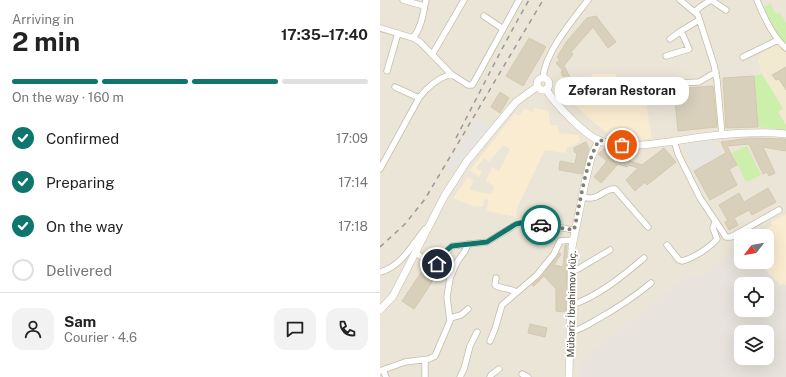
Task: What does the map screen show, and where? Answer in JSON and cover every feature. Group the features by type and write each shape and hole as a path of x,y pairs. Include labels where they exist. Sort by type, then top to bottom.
{"street":[{"path":"403,0 424,6"},
{"path":"413,38 418,30 426,0"},
{"path":"432,54 464,0"},
{"path":"380,28 413,38 432,54 451,74 468,85 472,85 519,0"},
{"path":"380,310 393,296 445,195 467,161 516,102 538,86 538,81 543,78 546,62 552,51 588,0"},
{"path":"680,0 695,12 716,72 722,135"},
{"path":"695,12 711,0 726,10"},
{"path":"757,0 778,40 786,48"},
{"path":"484,16 503,29"},
{"path":"670,39 699,20"},
{"path":"666,56 689,49 681,31"},
{"path":"387,70 398,33"},
{"path":"743,57 778,40"},
{"path":"679,83 699,82 716,72"},
{"path":"380,169 419,98 434,83 451,74"},
{"path":"543,78 549,83 549,86 546,89"},
{"path":"538,86 541,90 546,89"},
{"path":"395,88 419,98"},
{"path":"546,89 553,100 590,135 599,140 614,144 630,146 674,140 760,132 786,134"},
{"name":"Mübariz İbrahimov küç.","path":"569,377 571,270 574,230 591,158 599,140"},
{"path":"674,140 678,154 715,222 723,235 727,238 779,210"},
{"path":"582,197 591,199 609,190 615,189 648,227"},
{"path":"380,272 394,265 403,258 432,220"},
{"path":"667,246 679,260 688,260 717,239 713,228 715,222"},
{"path":"416,253 424,259 439,265 442,262 447,250 452,246 487,242 512,226 521,223 574,230"},
{"path":"490,341 502,305 529,282 548,262 554,254 560,241 573,240"},
{"path":"414,244 416,247 416,253"},
{"path":"386,377 381,370 409,361 429,360 435,356 449,325 450,318 447,297 450,278 468,244"},
{"path":"571,270 578,269 610,250"},
{"path":"570,305 582,301 614,282 644,258"},
{"path":"496,278 496,285 498,287 508,288 516,292"},
{"path":"570,332 580,329 614,311 652,283"},
{"path":"450,318 461,315 468,309"},
{"path":"460,377 464,369 470,346 477,332"},
{"path":"425,360 426,377"},
{"path":"490,377 499,369"}],"shaded area":[{"path":"380,0 786,0 786,377 380,377"},
{"path":"777,44 786,51 786,125 778,112 783,108 762,74 758,62 761,51"},
{"path":"592,74 616,74 614,97 646,104 652,138 635,141 617,138 597,125 560,92 575,78 579,85 591,79"},
{"path":"525,108 532,112 534,108 549,111 550,125 558,125 559,133 579,135 580,142 567,148 565,153 545,150 517,208 516,217 487,211 488,199 484,200 483,207 472,206 453,198 468,177 474,181 469,189 491,194 494,186 486,181 492,167 499,171 510,149 503,145 489,162 484,158 476,168 482,172 479,177 470,170 515,113 519,116"},
{"path":"477,119 489,128 449,174 445,171"},
{"path":"714,140 722,156 694,171 691,165 694,163 684,148 684,143"},
{"path":"786,214 786,286 784,284 781,286 765,269 774,269 774,229 767,229 772,226 771,222"},
{"path":"734,251 734,269 765,269 772,277 734,277 734,317 774,317 774,279 781,286 784,283 786,286 786,377 578,377 580,361 691,273 696,279"}],"green space":[{"path":"770,3 776,14 780,13 786,23 786,45 780,40 764,8"},
{"path":"762,74 783,109 778,112 786,125 786,130 758,127 754,76"},
{"path":"747,146 761,175 746,182 732,153"}],"building":[{"path":"596,16 616,42 608,48 593,27 571,52 573,54 564,66 571,79 566,82 561,72 563,71 556,63 560,60 557,57 567,41 587,18"},
{"path":"529,38 546,47 523,86 506,76"},
{"path":"786,67 786,90 779,79 776,80 772,75"},
{"path":"754,76 758,127 726,128 723,78"},
{"path":"713,86 717,127 678,131 674,89"},
{"path":"500,92 509,98 500,113 491,107"},
{"path":"750,138 786,139 786,151 763,147 775,173 769,176 767,172 763,174 749,144 727,146 737,165 729,169 737,185 710,200 694,171 726,153 721,142"},
{"path":"586,142 589,149 582,174 559,170 560,161 575,164 577,153 574,152 574,148"},
{"path":"605,148 631,154 630,161 642,165 664,148 676,162 647,185 645,182 635,191 626,180 638,168 618,164 601,183 594,177 607,161 598,154"},
{"path":"768,188 776,202 752,215 749,210 734,218 738,225 729,230 725,222 728,221 719,205 739,193 744,202"},
{"path":"565,245 567,245 566,312 556,311 556,289 544,276 534,286 532,285 540,278 559,253 561,254 554,265 563,267"},
{"path":"426,265 438,273 414,309 402,301"},
{"path":"530,324 547,328 545,337 528,333"}],"railway":[{"path":"456,138 529,0"},
{"path":"380,247 405,224 425,199 543,0"}],"way so far":[{"path":"541,225 574,230 591,158 599,140 622,145"}],"place":[{"name":"Zəfəran Restoran","path":"622,145"}],"route":[{"path":"437,264 441,264 447,250 452,246 487,242 516,224 541,225"}]}
